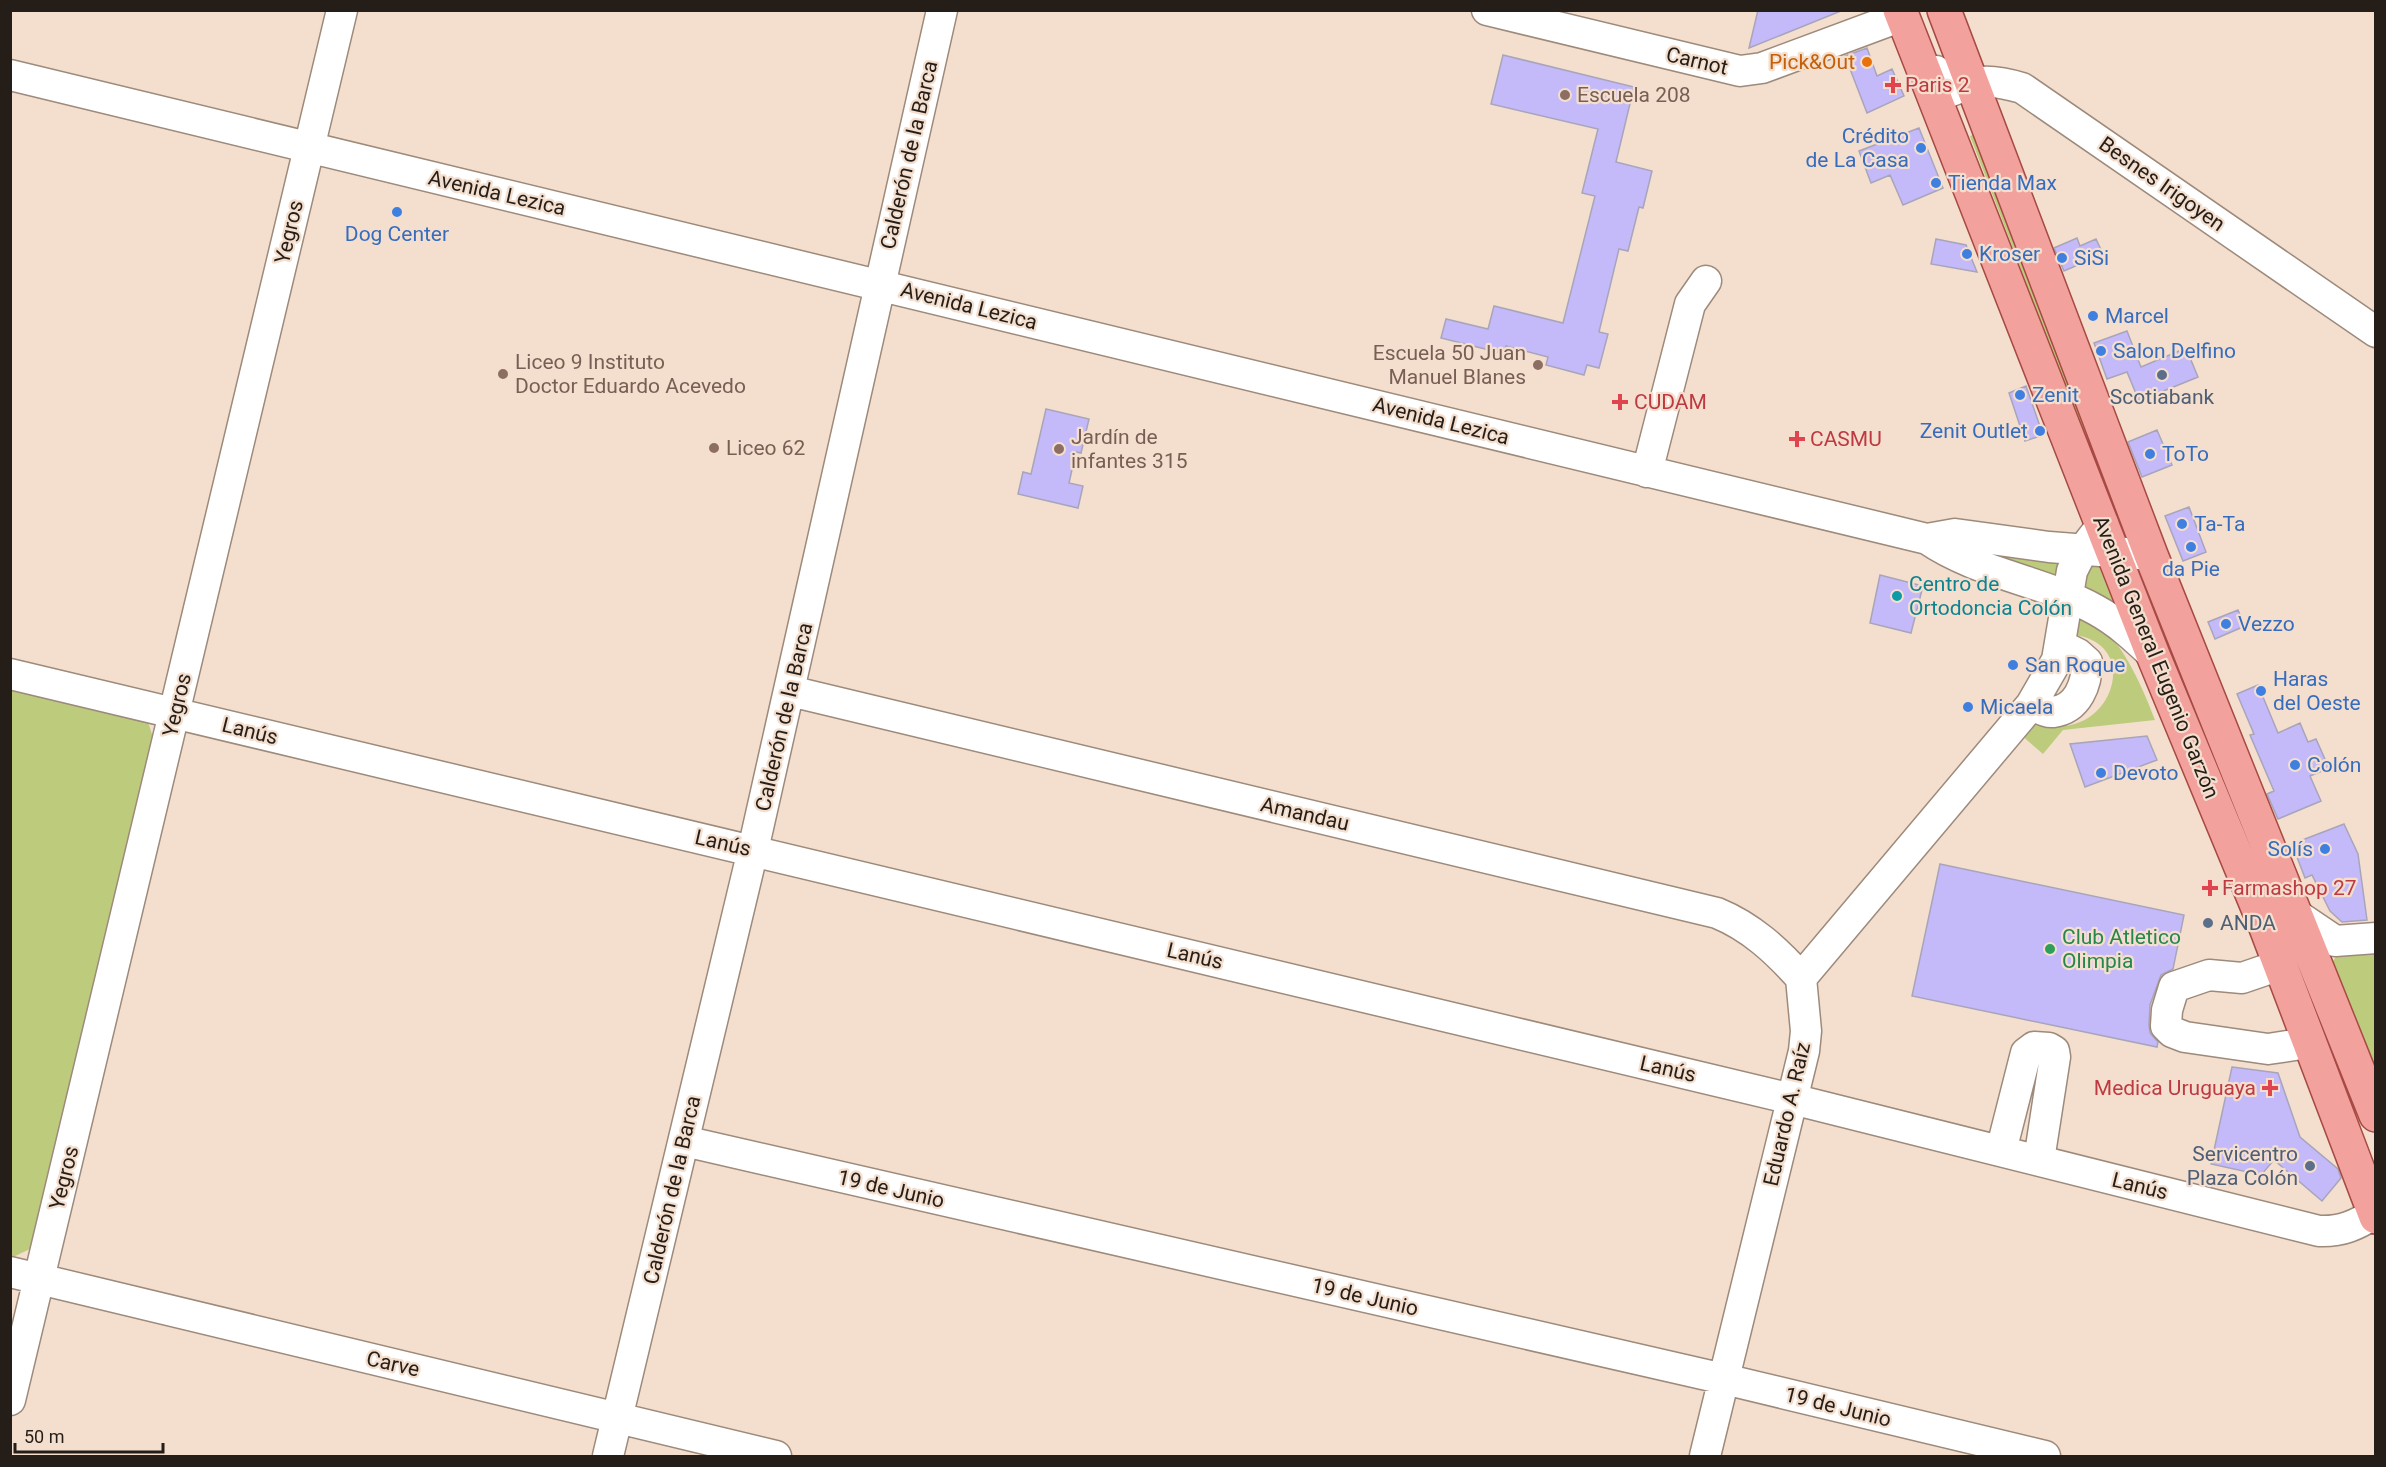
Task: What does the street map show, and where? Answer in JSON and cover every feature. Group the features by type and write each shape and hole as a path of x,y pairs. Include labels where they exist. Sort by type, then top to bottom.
{"main road":[{"name":"Avenida General Eugenio Garzón","path":"1944,10 2151,555 2376,1114"},
{"name":"Avenida General Eugenio Garzón","path":"1906,12 1922,70 1936,98 2153,655 2280,965 2312,1055 2375,1214"},
{"path":"2312,1055 2337,1077 2376,1169"}],"street":[{"name":"Yegros","path":"10,1400 342,10"},
{"name":"Calderón de la Barca","path":"608,1456 790,691 942,10"},
{"name":"Carnot","path":"1487,10 1740,71 1762,68 1906,12"},
{"name":"Avenida Lezica","path":"10,75 1928,539 1951,555 2067,596 2121,625 2153,655"},
{"name":"Besnes Irigoyen","path":"1936,98 1971,83 1990,80 2022,88 2371,321"},
{"path":"1647,472 1690,304 1706,280"},
{"path":"1801,978 2031,705 2056,660 2072,572 2082,550 2103,524"},
{"name":"Avenida Lezica","path":"1928,539 1955,534 2115,554 2151,555"},
{"name":"Lanús","path":"10,674 1792,1099 2319,1231 2334,1232 2351,1228 2375,1214"},
{"name":"Amandau","path":"790,691 1718,913 1738,922 1759,937 1801,978"},
{"path":"2295,914 2335,940 2376,939"},
{"path":"2280,965 2242,978 2209,975 2174,987 2167,1010 2166,1026 2172,1032 2185,1037 2312,1055"},
{"name":"Eduardo A. Raíz","path":"1705,1456 1792,1099 1806,1031 1801,978"},
{"path":"2001,1151 2026,1053 2034,1047 2049,1048 2054,1052 2055,1057 2039,1160"},
{"name":"19 de Junio","path":"684,1141 1724,1379 2044,1456"},
{"name":"Carve","path":"10,1272 776,1456"}],"green space":[{"path":"1981,132 2114,505 2110,501 1970,136"},
{"path":"1980,549 2059,563 2056,580"},
{"path":"2097,564 2116,609 2082,589 2082,567"},
{"path":"2144,591 2146,591 2279,911 2276,912"},
{"path":"2079,620 2100,626 2118,645 2139,683 2155,720 2063,730 2043,754 2020,734 2032,719 2060,726 2082,721 2096,711 2107,698 2112,682 2112,667 2107,652 2094,641 2075,635"},
{"path":"11,687 148,722 153,737 36,1240 30,1249 11,1258"},
{"path":"2375,947 2375,1084 2331,966 2338,955 2343,952"}],"building":[{"path":"1758,10 1841,10 1841,11 1749,48"},
{"path":"1867,48 1877,76 1892,69 1904,96 1867,113 1845,56"},
{"path":"1503,55 1634,87 1616,162 1652,171 1643,208 1639,207 1628,251 1619,249 1599,332 1608,334 1599,368 1587,365 1584,375 1546,365 1548,357 1506,346 1505,354 1441,338 1446,319 1488,329 1494,306 1563,323 1595,196 1582,193 1598,129 1491,104"},
{"path":"1919,128 1943,188 1903,205 1890,175 1871,183 1859,151"},
{"path":"2077,238 2080,246 2096,239 2103,254 2064,271 2054,248"},
{"path":"1936,239 1966,245 1977,272 1931,264"},
{"path":"2127,331 2141,367 2186,348 2198,377 2139,401 2127,372 2107,379 2094,343"},
{"path":"2026,386 2043,435 2025,441 2009,393"},
{"path":"1046,409 1089,419 1081,453 1076,452 1069,483 1083,486 1078,508 1018,494 1023,472 1031,474"},
{"name":"ToTo","path":"2157,430 2172,465 2142,477 2128,442"},
{"path":"2189,507 2206,552 2183,561 2165,516"},
{"name":"Centro de Ortodoncia Colón","path":"1880,575 1923,586 1911,633 1870,623"},
{"name":"Vezzo","path":"2238,610 2245,626 2215,639 2208,622"},
{"path":"2258,685 2278,733 2300,723 2308,742 2316,739 2329,768 2310,776 2321,801 2278,819 2267,794 2274,791 2250,735 2254,734 2237,694"},
{"name":"Devoto","path":"2147,736 2157,760 2085,787 2070,744"},
{"path":"2344,824 2358,854 2367,920 2342,922 2330,911 2312,875 2305,878 2292,844"},
{"name":"Club Atletico Olimpia","path":"1940,864 2184,915 2173,969 2161,975 2150,1005 2150,1033 2158,1042 2157,1047 1912,996"},
{"path":"2232,1067 2278,1073 2300,1137 2338,1169 2341,1178 2322,1201 2274,1160 2261,1175 2211,1164"}],"place":[{"name":"Pick&Out","path":"1867,62"},
{"name":"Paris 2","path":"1893,85"},
{"name":"Escuela 208","path":"1565,95"},
{"name":"Crédito de La Casa","path":"1921,148"},
{"name":"Tienda Max","path":"1936,183"},
{"name":"Dog Center","path":"397,212"},
{"name":"Kroser","path":"1967,254"},
{"name":"SiSi","path":"2062,258"},
{"name":"Marcel","path":"2093,316"},
{"name":"Salon Delfino","path":"2101,351"},
{"name":"Escuela 50 Juan Manuel Blanes","path":"1538,365"},
{"name":"Liceo 9 Instituto Doctor Eduardo Acevedo","path":"503,374"},
{"name":"Scotiabank","path":"2162,375"},
{"name":"Zenit","path":"2020,395"},
{"name":"CUDAM","path":"1620,402"},
{"name":"Zenit Outlet","path":"2040,431"},
{"name":"CASMU","path":"1797,439"},
{"name":"Liceo 62","path":"714,448"},
{"name":"Jardín de infantes 315","path":"1059,449"},
{"name":"ToTo","path":"2150,454"},
{"name":"Ta-Ta","path":"2182,524"},
{"name":"da Pie","path":"2191,547"},
{"name":"Centro de Ortodoncia Colón","path":"1897,596"},
{"name":"Vezzo","path":"2226,624"},
{"name":"San Roque","path":"2013,665"},
{"name":"Haras del Oeste","path":"2261,691"},
{"name":"Micaela","path":"1968,707"},
{"name":"Colón","path":"2295,765"},
{"name":"Devoto","path":"2101,773"},
{"name":"Solís","path":"2325,849"},
{"name":"Farmashop 27","path":"2210,888"},
{"name":"ANDA","path":"2208,923"},
{"name":"Club Atletico Olimpia","path":"2050,949"},
{"name":"Medica Uruguaya","path":"2270,1088"},
{"name":"Servicentro Plaza Colón","path":"2310,1166"}]}
